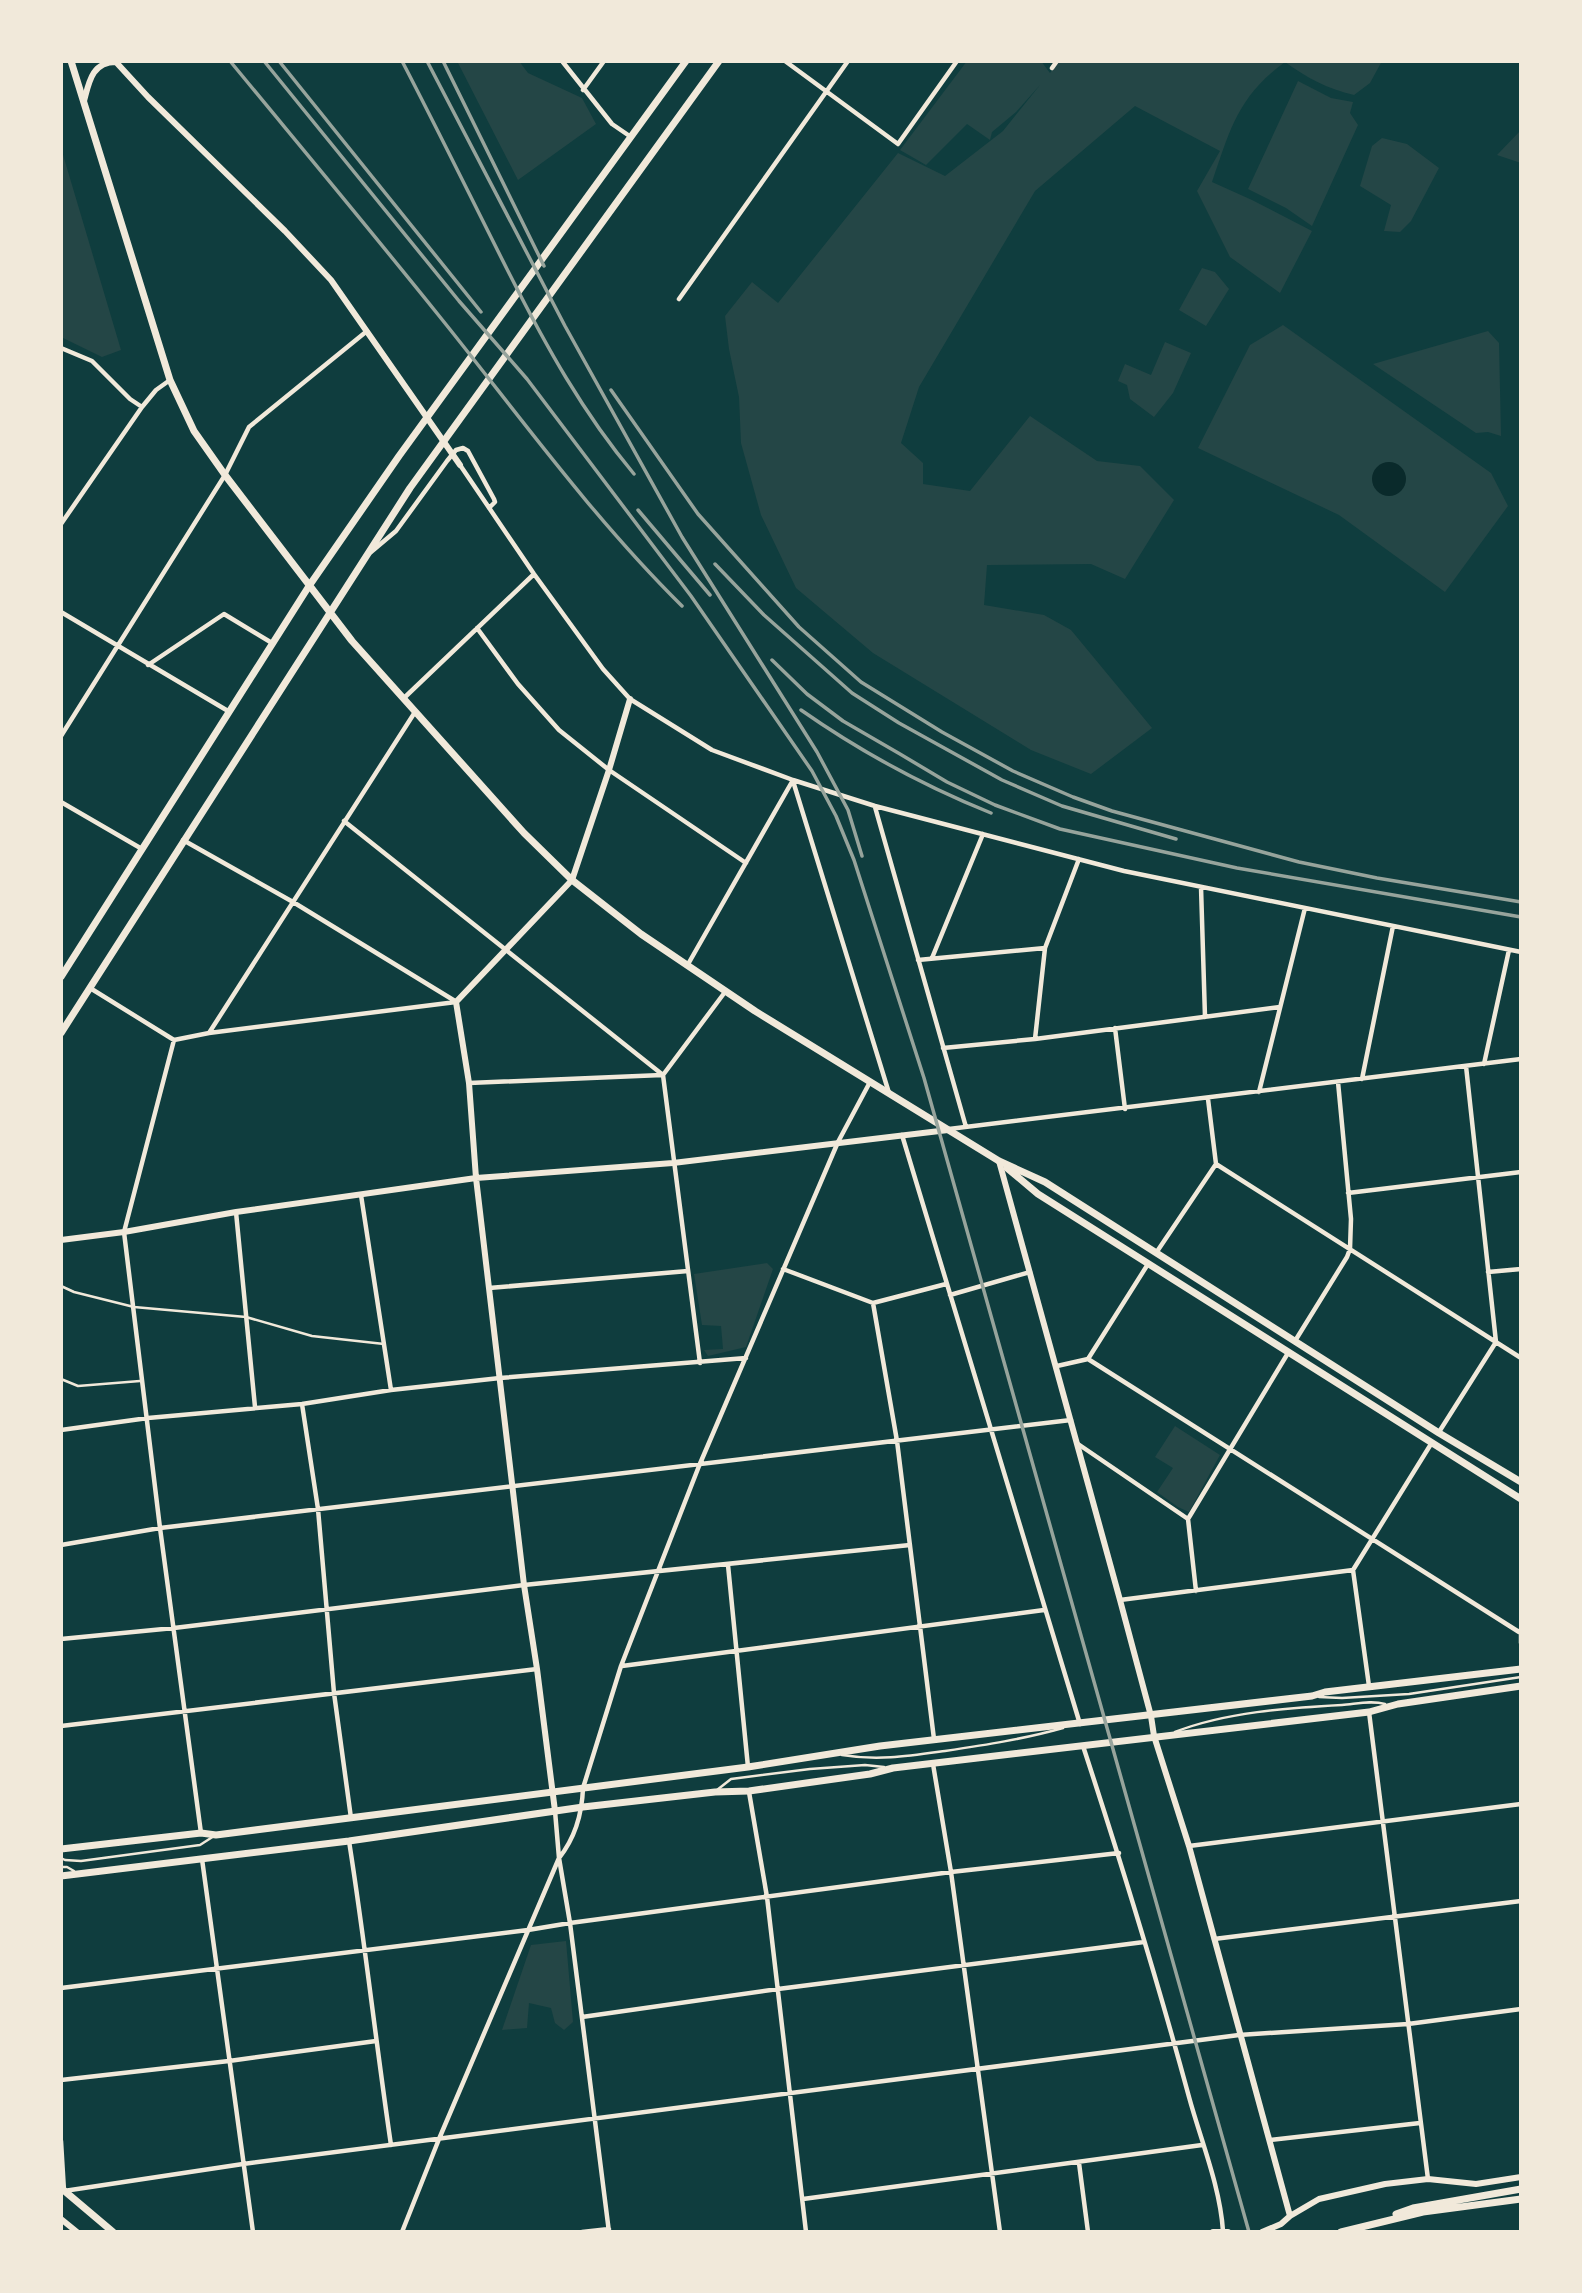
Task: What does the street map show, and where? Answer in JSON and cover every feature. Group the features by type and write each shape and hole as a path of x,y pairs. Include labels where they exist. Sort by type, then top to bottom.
{"main road":[{"path":"71,61 170,380 194,431 352,641 523,833 572,880 652,942 725,992 999,1161 1045,1182 1439,1433 1521,1482"},
{"path":"61,976 309,586 399,456 686,61"},
{"path":"61,1033 362,559 425,466 719,61"},
{"path":"999,1161 1038,1194 1521,1499"},
{"path":"61,1849 201,1833 216,1835 748,1767 934,1740 1150,1716 1521,1669"},
{"path":"61,1876 583,1807 715,1792 749,1791 870,1774 893,1768 1369,1712 1390,1705 1521,1686"},
{"path":"63,2189 113,2232"},
{"path":"1362,2226 1413,2208 1521,2189"},
{"path":"1341,2232 1423,2212 1521,2199"}],"street":[{"path":"562,61 612,124 631,137"},
{"path":"583,90 604,61"},
{"path":"785,61 898,144 957,61"},
{"path":"679,299 848,61"},
{"path":"1052,68 1058,61"},
{"path":"83,101 91,75 97,67 107,62 115,62 313,261 331,280 534,574 603,669 630,699 712,750 875,806 1124,871 1521,952"},
{"path":"61,736 225,475 249,427 367,331"},
{"path":"61,348 92,361 130,399 142,407"},
{"path":"61,524 142,407 156,390 170,380"},
{"path":"362,559 396,531 447,461 456,450 463,447 468,451 495,502 489,508"},
{"path":"404,698 534,574"},
{"path":"61,612 228,711"},
{"path":"148,665 224,614 272,643"},
{"path":"477,628 518,684 559,730 609,770 746,863"},
{"path":"90,988 174,1040 209,1033 456,1002 572,880 630,699"},
{"path":"209,1033 416,712"},
{"path":"687,966 793,780"},
{"path":"793,780 889,1093"},
{"path":"61,802 142,849"},
{"path":"875,806 966,1127"},
{"path":"344,821 663,1075"},
{"path":"932,958 983,834"},
{"path":"183,840 293,902 456,1002 469,1083 476,1178 524,1585 609,2231 582,2232"},
{"path":"1035,1039 1045,948 1079,859"},
{"path":"1201,887 1205,1017"},
{"path":"1259,1093 1305,908"},
{"path":"1362,1079 1393,926"},
{"path":"918,960 1045,948"},
{"path":"1484,1064 1509,950"},
{"path":"700,1363 663,1075 725,992"},
{"path":"943,1048 1035,1039 1280,1007"},
{"path":"1115,1028 1125,1109"},
{"path":"174,1040 124,1232 201,1833"},
{"path":"61,1240 476,1178 673,1163 1521,1059"},
{"path":"1439,1433 1496,1342 1466,1066"},
{"path":"469,1083 663,1075"},
{"path":"402,2232 559,1858 570,1844 583,1807 583,1788 621,1666 699,1466 838,1142 870,1082"},
{"path":"1295,1342 1350,1249 1338,1082"},
{"path":"1156,1253 1216,1164 1208,1099"},
{"path":"902,1135 1080,1724"},
{"path":"999,1161 1120,1600 1154,1737 1189,1846 1290,2216"},
{"path":"1216,1164 1521,1358"},
{"path":"1348,1193 1521,1172"},
{"path":"362,1195 391,1390"},
{"path":"236,1212 255,1407"},
{"path":"1088,1359 1149,1264"},
{"path":"783,1269 873,1304 946,1284"},
{"path":"1488,1272 1521,1269"},
{"path":"489,1289 688,1271"},
{"path":"950,1295 1030,1272"},
{"path":"873,1304 897,1441 934,1740"},
{"path":"1196,1591 1188,1519 1288,1353"},
{"path":"61,1430 148,1418 302,1404 391,1390 500,1378 747,1358"},
{"path":"1056,1366 1088,1359 1520,1631 1521,1643"},
{"path":"302,1404 318,1509 334,1693 351,1818"},
{"path":"61,1545 160,1528 1071,1420"},
{"path":"1078,1444 1188,1519"},
{"path":"1370,1687 1353,1570 1432,1444"},
{"path":"61,1639 174,1628 524,1585 728,1566 910,1545"},
{"path":"728,1566 748,1767"},
{"path":"1120,1600 1353,1570"},
{"path":"621,1666 1044,1610"},
{"path":"61,1726 537,1669"},
{"path":"1369,1712 1428,2179"},
{"path":"1083,1746 1119,1853 1220,2203 1225,2231 1213,2232"},
{"path":"933,1764 951,1872 1000,2232"},
{"path":"749,1791 767,1897 806,2232"},
{"path":"1189,1846 1521,1804"},
{"path":"349,1840 391,2145"},
{"path":"61,1988 528,1930 951,1872 1119,1853"},
{"path":"202,1858 253,2232"},
{"path":"1214,1939 1521,1901"},
{"path":"582,2017 1144,1941"},
{"path":"61,2141 63,2189 1239,2035 1408,2024 1521,2009"},
{"path":"61,2080 376,2041"},
{"path":"1270,2140 1420,2123"},
{"path":"803,2199 1202,2145"},
{"path":"1079,2163 1088,2232"},
{"path":"1262,2232 1281,2224 1320,2199 1385,2184 1428,2179 1476,2184 1521,2177"},
{"path":"61,2219 77,2232"}],"lane":[{"path":"61,1286 74,1292 134,1307 246,1317 312,1336 384,1344"},
{"path":"61,1379 78,1386 144,1381"},
{"path":"1312,1696 1342,1698 1409,1693 1521,1677"},
{"path":"1165,1736 1194,1725 1254,1714 1377,1702 1390,1705"},
{"path":"839,1754 868,1759 918,1754 1023,1739 1080,1724"},
{"path":"715,1792 731,1779 865,1765 893,1768"},
{"path":"61,1858 81,1861 200,1845 216,1835"},
{"path":"61,1867 67,1867 78,1874"}],"shaded area":[{"path":"457,61 519,61 528,73 582,98 596,124 518,180"},
{"path":"967,61 1041,61 1050,73 1059,61 1382,61 1370,83 1354,95 1318,82 1285,62 1256,88 1231,130 1212,182 1312,231 1280,293 1230,257 1197,191 1220,151 1135,106 1035,191 919,387 901,443 923,463 923,484 970,491 1030,416 1097,461 1140,466 1174,500 1125,579 1091,564 987,565 984,605 1044,615 1071,630 1152,728 1091,774 1031,750 873,653 796,588 761,515 741,443 739,397 725,316 752,282 778,303 898,153 945,176 1003,131 1040,85 1016,112 992,132 990,140 967,124 926,165 900,150"},
{"path":"1298,81 1331,98 1353,102 1350,113 1358,125 1312,226 1286,208 1248,189"},
{"path":"1521,130 1521,163 1497,155"},
{"path":"1382,138 1407,144 1439,168 1411,221 1400,232 1384,231 1391,205 1360,186 1372,146"},
{"path":"61,148 121,350 102,357 61,337"},
{"path":"1202,268 1215,272 1229,289 1206,326 1179,310"},
{"path":"1283,325 1491,473 1508,506 1445,592 1339,515 1198,448 1250,345"},
{"path":"1488,331 1499,343 1501,436 1488,432 1476,433 1373,364"},
{"path":"1165,342 1191,353 1173,393 1154,417 1130,399 1127,385 1118,381 1125,364 1151,375"},
{"path":"1389,462 1401,467 1406,479 1401,491 1389,496 1377,491 1372,479 1377,467"},
{"path":"767,1263 773,1269 746,1347 708,1356 704,1350 723,1349 721,1326 702,1325 694,1274"},
{"path":"1175,1426 1220,1455 1189,1512 1157,1492 1173,1468 1155,1457"},
{"path":"566,1941 573,2022 564,2030 555,2023 551,2008 529,2003 527,2028 502,2030 531,1945"}],"railway":[{"path":"230,61 557,465 617,537 682,606"},
{"path":"264,61 459,301 527,379 691,596 812,771 836,816 854,860 924,1078 1249,2232"},
{"path":"279,61 481,312"},
{"path":"402,61 552,353 598,427 634,474"},
{"path":"427,61 565,326 682,537 817,752 848,810 862,856"},
{"path":"443,61 544,266"},
{"path":"611,390 698,514 799,627 861,682 942,732 1013,771 1112,811 1299,862 1521,902"},
{"path":"638,510 710,595"},
{"path":"715,564 764,615 852,693 899,723 1002,780 1062,806 1176,839"},
{"path":"772,660 807,694 843,721 947,782 995,805 1060,829 1237,868 1521,917"},
{"path":"801,710 893,767 991,813"}]}
